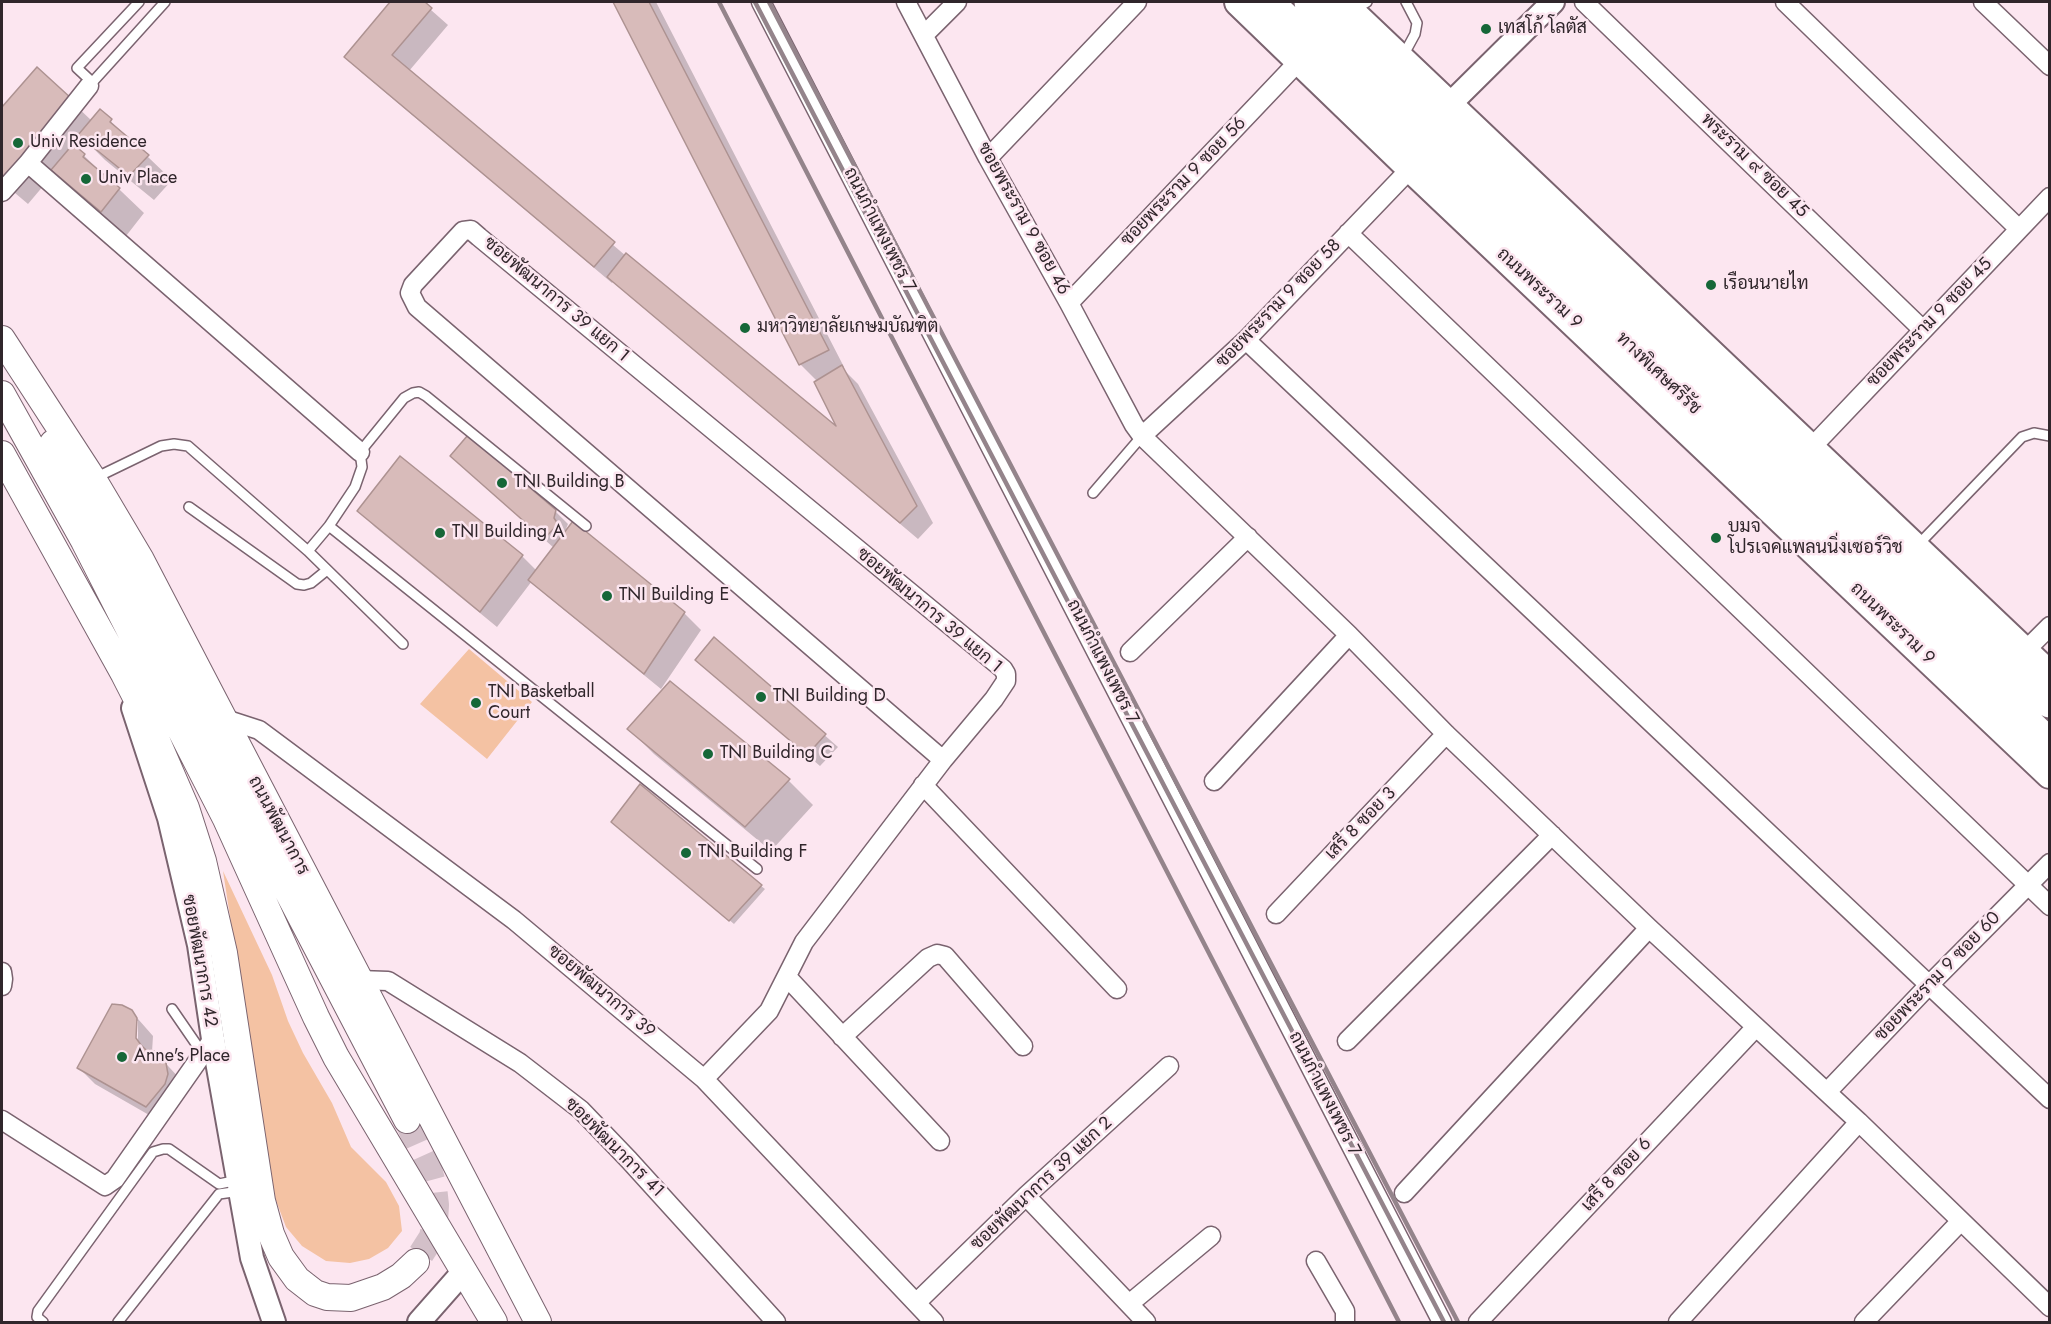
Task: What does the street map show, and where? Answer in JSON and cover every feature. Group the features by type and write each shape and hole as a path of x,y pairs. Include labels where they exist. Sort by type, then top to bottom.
{"highway":[{"name":"ทางพิเศษศรีรัช","path":"1266,2 2049,746"},
{"name":"ทางพิเศษศรีรัช","path":"1311,2 2049,701"}],"main road":[{"name":"ถนนพระราม 9","path":"1239,2 2049,774"},
{"path":"1353,5 1401,59 2049,676"},
{"name":"ถนนพัฒนาการ","path":"2,339 93,479 141,560 538,1323"},
{"path":"24,374 54,446 407,1120"},
{"path":"2,394 84,541 226,819 336,1057 494,1323"},
{"path":"2,454 124,674 186,808 203,861 224,953 262,1201 271,1234 281,1257 297,1279 315,1293 351,1298 383,1287 401,1276 416,1262"}],"street":[{"name":"ถนนกำแพงเพชร 7","path":"761,2 1442,1323"},
{"name":"ซอยพระราม 9 ซอย 46","path":"906,2 988,158 1131,420 1142,436 1348,635 1446,734 1649,928 1859,1122 2049,1307"},
{"path":"924,35 957,2"},
{"path":"988,158 1137,2"},
{"path":"1449,105 1553,2"},
{"name":"พระราม ๙ ซอย 45","path":"1584,2 1923,330"},
{"path":"1785,2 2019,230"},
{"path":"1983,2 2049,66"},
{"name":"ซอยพระราม 9 ซอย 56","path":"1069,303 1299,61"},
{"path":"2,192 91,84"},
{"path":"28,163 360,452"},
{"name":"ซอยพระราม 9 ซอย 58","path":"1142,436 1246,340 1411,168"},
{"name":"ซอยพระราม 9 ซอย 45","path":"1810,449 2049,197"},
{"name":"ซอยพัฒนาการ 39 แยก 1","path":"704,1079 769,1011 804,942 923,785 994,699 1006,681 1006,674 1003,669 471,230 463,231 413,285 410,293 417,307 943,760"},
{"path":"1348,233 2049,906"},
{"path":"1246,340 2049,1099"},
{"path":"1130,652 1248,537"},
{"path":"2024,652 2049,626"},
{"path":"1214,781 1348,635"},
{"name":"ซอยพัฒนาการ 42","path":"124,674 138,725 169,818 199,945 208,1047 232,1188 274,1323"},
{"name":"ซอยพัฒนาการ 39","path":"222,718 259,730 514,920 704,1079 934,1323"},
{"name":"เสรี 8 ซอย 3","path":"1276,914 1446,734"},
{"path":"923,785 1117,989"},
{"path":"1347,1041 1552,835"},
{"name":"ซอยพระราม 9 ซอย 60","path":"1827,1092 2049,863"},
{"path":"1404,1193 1649,928"},
{"path":"842,1037 928,958 937,954 945,956 1023,1046"},
{"path":"2,972 2,986"},
{"path":"788,977 940,1141"},
{"name":"ซอยพัฒนาการ 41","path":"359,980 388,981 520,1063 581,1110 776,1323"},
{"name":"เสรี 8 ซอย 6","path":"1478,1323 1756,1027"},
{"path":"2,1120 105,1186 115,1179 208,1047"},
{"name":"ซอยพัฒนาการ 39 แยก 2","path":"916,1303 1026,1196 1169,1066"},
{"path":"1678,1323 1859,1122"},
{"path":"1026,1196 1146,1323"},
{"path":"1864,1323 1960,1222"},
{"path":"1129,1304 1212,1236"},
{"path":"1316,1261 1345,1311 1345,1323"},
{"path":"418,1323 464,1271"}],"lane":[{"path":"139,2 77,69 91,84 165,2"},
{"path":"1401,59 1415,34 1417,23 1406,2"},
{"path":"308,551 329,526 355,487 362,467 360,452 404,398 419,392 586,526"},
{"path":"1915,548 2022,437 2034,433 2049,436"},
{"path":"1093,493 1142,436"},
{"path":"93,479 161,446 174,444 188,446 308,551 403,644"},
{"path":"189,507 290,581 304,585 311,583 327,570"},
{"path":"329,526 757,868"},
{"path":"172,1009 208,1047"},
{"path":"43,1323 37,1317 38,1311 150,1154 158,1149 169,1149 215,1182 232,1188"},
{"path":"215,1182 232,1188"},
{"path":"118,1323 232,1188"}],"shaded area":[{"name":"TNI Basketball Court","path":"469,649 532,702 487,759 420,704"},
{"path":"223,871 272,975 288,1021 303,1053 332,1103 351,1147 386,1182 399,1206 402,1231 388,1248 369,1259 350,1263 326,1261 302,1246 286,1227 272,1190"}],"building":[{"path":"390,2 425,2 432,8 392,55 615,242 594,267 344,57"},
{"path":"613,2 649,2 829,350 799,365"},
{"name":"Univ Residence","path":"37,67 72,99 2,180 2,107"},
{"name":"Univ Place","path":"100,109 112,119 110,122 149,155 129,176 78,135"},
{"name":"Univ Place","path":"73,144 85,154 83,157 120,188 101,212 51,170"},
{"path":"626,253 836,426 814,382 842,365 917,506 900,523 607,277"},
{"name":"TNI Building B","path":"468,435 556,510 554,518 558,524 544,539 450,456"},
{"name":"TNI Building A","path":"400,456 523,555 480,612 357,511"},
{"name":"TNI Building E","path":"573,521 685,612 644,674 528,580"},
{"name":"TNI Building D","path":"714,637 826,734 807,755 695,660"},
{"name":"TNI Building C","path":"670,681 790,779 745,827 627,729"},
{"name":"TNI Building F","path":"640,784 762,885 729,921 611,822"},
{"name":"Anne's Place","path":"112,1004 122,1005 132,1010 137,1018 136,1038 146,1050 156,1051 166,1063 168,1074 165,1084 146,1107 77,1068"}],"tunnel":[{"path":"407,1120 429,1169 436,1205 432,1237 416,1262"}],"railway":[{"path":"719,2 1399,1322"},
{"path":"755,2 1444,1322"},
{"path":"769,2 1458,1322"}],"place":[{"name":"เทสโก้ โลตัส","path":"1486,29"},
{"name":"Univ Residence","path":"18,143"},
{"name":"Univ Place","path":"86,179"},
{"name":"เรือนนายไท","path":"1711,285"},
{"name":"มหาวิทยาลัยเกษมบัณฑิต","path":"745,328"},
{"name":"TNI Building B","path":"502,483"},
{"name":"TNI Building A","path":"440,533"},
{"name":"บมจ โปรเจคแพลนนิ่งเซอร์วิช","path":"1716,538"},
{"name":"TNI Building E","path":"607,596"},
{"name":"TNI Building D","path":"761,697"},
{"name":"TNI Basketball Court","path":"476,703"},
{"name":"TNI Building C","path":"708,754"},
{"name":"TNI Building F","path":"686,853"},
{"name":"Anne's Place","path":"122,1057"}]}
